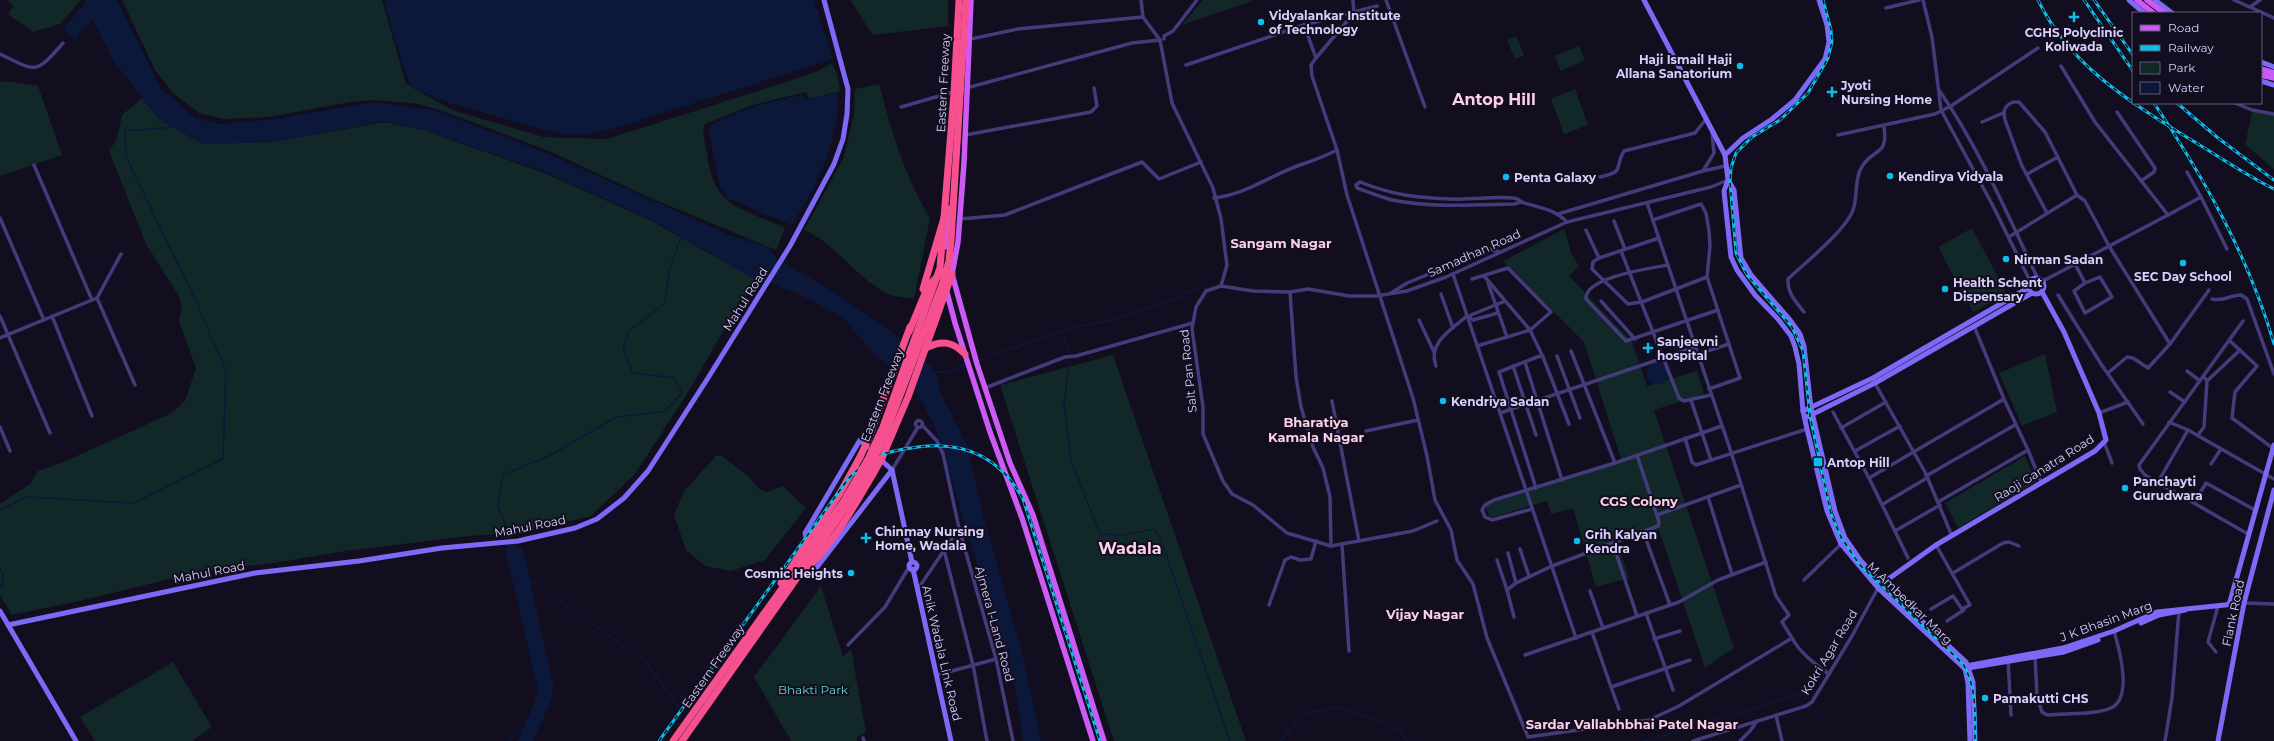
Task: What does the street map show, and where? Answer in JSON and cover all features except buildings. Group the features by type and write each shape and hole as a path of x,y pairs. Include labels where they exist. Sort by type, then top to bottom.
{"highway":[{"name":"Eastern Freeway","path":"673,741 844,501 868,459 883,427 940,268 954,101 957,0"},
{"name":"Eastern Freeway","path":"682,741 797,578 813,545 861,483 876,455 923,336 948,264 951,240 966,0"},
{"path":"909,332 944,218 950,209"},
{"path":"797,578 820,555 882,458 910,390 952,274 942,272 928,286 904,344 868,440 813,545"},
{"path":"925,350 936,343 946,342 957,346 966,357"}],"main road":[{"path":"957,0 952,92 953,163 950,209 942,272 966,357 990,432 1001,466 1022,518 1093,741"},
{"path":"971,0 971,40 960,219 952,274 974,357 1010,463 1032,515 1104,741"},
{"path":"2137,0 2152,12"},
{"path":"2147,0 2163,12"},
{"path":"2262,69 2274,73"},
{"path":"2262,76 2274,78"},
{"path":"990,432 998,429"},
{"path":"1001,466 1010,463"}],"street":[{"name":"Mahul Road","path":"8,625 76,609 119,602 173,589 255,573 359,561 442,548 518,541 575,528 597,519 635,488 648,472 696,398 790,246 834,164 843,139 847,114 848,89 824,0"},
{"path":"1141,0 1143,17 1162,39 1172,103 1213,188 1214,198 1221,219 1227,265 1221,286"},
{"path":"901,107 1132,43 1162,39 1164,36 1173,31 1197,0"},
{"path":"1353,0 1354,13 1311,65 1312,76 1337,150 1346,195 1418,420 1435,500 1451,530 1457,560 1472,584 1486,638 1528,738 1650,720 1686,702 1792,638"},
{"path":"1386,0 1425,107"},
{"path":"1644,0 1725,155 1725,166 1728,180 1734,190 1741,258 1752,275 1800,334 1807,358 1811,408 1834,511 1845,538 1861,561 1880,583 1960,656 1973,682 1975,741"},
{"path":"1725,155 1743,138 1772,119 1795,100 1825,59 1829,42 1827,25 1819,0"},
{"path":"1886,8 1919,0"},
{"path":"1924,0 1932,37 1941,110 2009,238 2030,281 2030,291"},
{"path":"2129,0 2143,12"},
{"path":"2155,0 2171,12"},
{"path":"2234,0 2261,12"},
{"path":"2250,7 2260,0"},
{"path":"1186,65 1304,25 1338,15 1354,13 1378,6"},
{"path":"2262,12 2274,18"},
{"path":"971,40 1018,29 1143,17"},
{"path":"1304,25 1316,58"},
{"path":"0,54 30,68 36,68 44,65 63,43"},
{"path":"1838,135 1935,114 1950,106 2038,48"},
{"path":"2262,62 2274,68"},
{"path":"2061,66 2095,122 2168,215"},
{"path":"2262,81 2274,85"},
{"path":"965,135 1091,112 1097,106 1094,88"},
{"path":"1939,89 1950,106 2017,234 2037,277 2043,281 2044,287 2042,292 2037,294 2030,291"},
{"path":"1982,122 2003,113 2008,104 2019,102 2046,132 2077,195 2085,201 2110,246 2170,344"},
{"path":"2239,104 2274,114"},
{"path":"2116,112 2155,168 2154,172 2141,181"},
{"path":"2003,113 2022,166 2028,174 2047,213"},
{"path":"1704,171 1714,153 1708,120"},
{"path":"1600,177 1617,171 1620,167 1624,151 1695,133 1708,120"},
{"path":"1804,312 1791,296 1788,287 1788,279 1837,233 1853,210 1862,165 1884,145 1886,140 1884,126"},
{"path":"1214,198 1241,191 1300,165 1318,160 1337,150"},
{"path":"2028,174 2058,157"},
{"path":"960,219 1005,215 1142,162 1159,179 1201,162"},
{"path":"34,164 92,300"},
{"path":"1558,214 1725,166"},
{"path":"2187,172 2202,197 2227,249"},
{"path":"1728,180 1724,191 1734,190"},
{"name":"Samadhan Road","path":"1221,286 1253,291 1290,292 1308,289 1349,296 1379,295 1407,291 1453,274 1568,222 1647,203 1728,180"},
{"path":"1522,202 1514,204 1456,206 1391,200 1357,188 1356,183 1360,182 1387,193 1432,198 1514,198 1558,214 1568,222"},
{"name":"M Ambedkar Marg","path":"1724,191 1731,257 1737,270 1790,336 1799,364 1803,411 1827,511 1841,544 1878,588 1966,667"},
{"path":"2009,238 2077,195"},
{"path":"2043,281 2202,197"},
{"path":"1431,204 1432,198"},
{"path":"1647,203 1742,485 1776,596 1789,615 1782,622 1804,653 1829,674"},
{"path":"1653,220 1701,204 1706,213 1710,246 1707,277 1740,378 1709,389"},
{"path":"0,218 44,320"},
{"path":"1614,221 1630,272 1679,398 1684,401 1712,394"},
{"path":"1586,230 1599,258"},
{"path":"1659,238 1599,258 1593,262 1592,269 1628,304 1642,302 1675,288 1707,277"},
{"path":"1390,294 1407,284 1490,249 1499,252"},
{"path":"0,338 97,298 121,254"},
{"path":"2075,264 2085,282"},
{"path":"1668,265 1630,272 1604,280 1588,292 1586,299 1626,341 1718,310"},
{"path":"1472,279 1508,268 1551,312 1530,330 1477,346"},
{"path":"1453,274 1576,638"},
{"path":"1484,276 1530,330 1558,393 1569,424"},
{"path":"2030,281 2037,277"},
{"path":"2100,277 2112,297 2085,312 2073,292 2085,282 2100,277"},
{"path":"1488,282 1507,337"},
{"name":"Salt Pan Road","path":"1221,286 1206,291 1196,307 1193,323 1196,364 1203,407 1203,434 1232,494 1253,505 1287,533 1332,546 1412,531 1437,522"},
{"path":"2108,373 2128,357 2133,358 2148,368 2170,344 2209,290"},
{"path":"1805,418 1874,381 2030,291"},
{"path":"1290,292 1296,377 1301,407 1313,447 1323,468 1330,497 1332,546"},
{"name":"Raoji Ganatra Road","path":"1880,583 1936,545 2094,451 2106,440 2103,422 2064,332 2042,292"},
{"path":"1441,294 1453,328"},
{"path":"2058,295 2143,424"},
{"path":"2212,300 2225,300 2231,296 2241,295 2247,299 2274,374"},
{"path":"97,298 135,385"},
{"path":"1498,313 1473,320 1470,318 1471,314 1506,301"},
{"path":"1601,301 1635,339"},
{"path":"0,316 9,334 50,433"},
{"path":"52,316 92,416"},
{"path":"1434,352 1444,336 1467,316"},
{"path":"1419,320 1434,352 1436,366"},
{"path":"2243,321 2139,465 2140,469 2145,475 2248,534"},
{"path":"985,388 1065,357 1076,356 1193,323"},
{"path":"1973,324 2015,425 2028,450 2041,482"},
{"path":"2228,605 2265,474 2274,448 2232,418 2235,392 2257,366 2230,341"},
{"path":"1698,354 1729,344"},
{"path":"1500,413 1696,347"},
{"path":"2207,381 2240,350"},
{"path":"1571,351 1615,463"},
{"path":"1557,356 1580,418"},
{"path":"1536,488 1511,409 1498,374 1502,369 1543,357"},
{"path":"1525,362 1562,480"},
{"path":"1512,366 1536,435"},
{"path":"2187,371 2200,381"},
{"path":"2198,436 2204,427 2207,381 2204,377"},
{"path":"1803,411 1874,381"},
{"path":"1874,381 1927,477 1952,536"},
{"path":"2170,392 2184,402"},
{"path":"1870,478 2004,399"},
{"path":"1691,400 1712,460"},
{"path":"1332,401 1359,541"},
{"path":"1841,428 1886,402"},
{"path":"2099,413 2128,402"},
{"path":"1832,412 1870,478 1908,558"},
{"name":"Ajmera l-Land Road","path":"892,470 918,426 916,423 918,420 921,421 922,425 937,442 942,454 959,528 996,659 1013,741"},
{"path":"1366,431 1418,420"},
{"path":"2169,422 2188,430 2274,479"},
{"path":"1883,504 2015,425"},
{"path":"1532,509 1492,520 1483,513 1485,505 1494,500 1615,463 1722,426"},
{"path":"1855,451 1900,426"},
{"path":"0,427 10,451"},
{"path":"1685,438 1694,465 1807,429"},
{"path":"2158,482 2188,430"},
{"path":"797,578 814,571 892,470 860,440 805,533 813,545"},
{"path":"2104,442 2112,463"},
{"path":"2211,464 2221,449"},
{"path":"1895,531 2028,450"},
{"path":"1507,590 1516,582 1552,566 1657,528 1659,522 1637,455"},
{"name":"Anik Wadala Link Road","path":"892,470 911,566 918,589 951,741"},
{"path":"2194,503 2206,483 2255,510"},
{"path":"1657,515 1742,485"},
{"path":"1822,489 1829,488"},
{"name":"Flank Road","path":"2218,741 2244,603 2274,490"},
{"path":"1708,497 1732,574"},
{"path":"918,589 959,528"},
{"path":"1269,605 1285,560 1291,557 1300,560 1311,559 1316,541"},
{"path":"1647,542 1670,605"},
{"path":"1953,573 2003,543 2009,542 2019,546"},
{"path":"1804,580 1841,544"},
{"path":"1342,545 1349,651"},
{"path":"1936,545 1970,604 1970,606 1947,621"},
{"path":"1520,549 1529,576"},
{"path":"944,550 973,665 987,741"},
{"path":"1615,550 1637,616"},
{"path":"1508,553 1516,582"},
{"path":"1497,560 1514,617"},
{"path":"1525,655 1670,605 1732,574 1766,562"},
{"path":"848,645 885,607 911,566"},
{"path":"1878,588 1880,583"},
{"name":"Kokri Agar Road","path":"1693,741 1806,706 1812,702 1878,588"},
{"path":"1590,591 1603,628"},
{"path":"1932,609 1953,596 1964,610"},
{"path":"2244,603 2274,604"},
{"name":"J K Bhasin Marg","path":"1966,667 2077,648 2151,616 2186,609 2244,603"},
{"path":"2216,652 2208,642 2218,606"},
{"path":"0,611 76,741"},
{"path":"2165,741 2172,698 2179,611"},
{"path":"1646,613 1672,690"},
{"path":"1592,632 1619,709"},
{"path":"1654,639 1680,632"},
{"path":"2036,656 2037,697 2042,712 2047,715 2111,708 2121,699 2124,688 2114,632"},
{"path":"937,675 996,659"},
{"path":"1611,688 1690,660"},
{"path":"2009,660 2011,715"},
{"path":"1966,667 1970,741"},
{"path":"1776,715 1782,741"},
{"path":"1740,741 1757,721"}],"green space":[{"path":"6,0 81,0 60,24 33,32 8,14 14,6"},
{"path":"122,0 382,0 406,84 452,110 543,137 607,139 789,81 818,71 832,63 837,74 840,91 809,99 806,92 752,105 705,124 703,131 704,139 711,172 716,186 723,196 732,204 785,228 776,250 646,196 549,151 440,110 418,104 376,100 350,102 269,117 223,119 199,113 174,94 155,70"},
{"path":"850,0 948,0 948,26 873,35"},
{"path":"1203,0 1252,0 1252,1 1182,25"},
{"path":"1516,36 1524,55 1515,59 1507,40"},
{"path":"1579,46 1585,60 1561,71 1555,56"},
{"path":"4,81 38,86 62,155 0,176 0,82"},
{"path":"879,84 894,136 906,169 930,218 914,299 887,294 863,277 825,243 804,230 844,157 854,114 855,89"},
{"path":"1575,89 1588,125 1564,134 1551,99"},
{"path":"142,98 158,118 202,144 273,142 384,122 423,130 542,172 648,219 746,274 758,279 736,309 687,394 635,474 591,516 522,532 469,536 345,551 274,563 203,571 79,601 12,615 0,595 0,504 31,483 38,471 61,463 172,413 185,401 196,368 179,321 182,306 179,296 146,244 109,151 117,139 122,115"},
{"path":"2258,111 2274,114 2274,169 2245,144 2252,112"},
{"path":"1972,228 2007,294 1973,312 1938,247"},
{"path":"1564,229 1572,255 1579,266 1569,276 1632,342 1647,386 1697,371 1704,394 1654,410 1734,648 1705,668 1659,530 1617,543 1629,578 1596,587 1573,508 1551,514 1547,501 1490,518 1484,502 1621,459 1584,342 1503,261"},
{"path":"2045,354 2057,412 2022,426 1999,373"},
{"path":"1113,355 1246,741 1114,741 1000,385"},
{"path":"721,455 748,476 759,489 767,492 783,486 806,508 765,560 731,571 705,566 686,550 674,515 684,491 716,456"},
{"path":"2025,456 2036,482 1958,528 1945,503"},
{"name":"Bhakti Park","path":"821,586 843,656 851,649 866,732 857,737 858,741 791,741 754,677"},
{"path":"173,662 212,727 192,741 95,741 80,717"}],"water":[{"path":"84,0 117,0 161,89 195,118 218,124 276,119 374,102 433,110 544,152 729,235 767,247 777,259 837,294 921,353 938,377 940,392 967,445 983,515 1022,653 1041,741 1023,741 1016,690 935,427 914,387 871,351 844,318 801,295 746,274 648,218 543,171 423,130 384,121 273,142 202,144 158,118 113,60 93,19 75,39 64,29 85,3"},
{"path":"384,0 814,0 833,59 612,129 582,135 556,133 449,103 411,87 394,37"},
{"path":"837,93 836,123 828,153 806,202 792,225 729,199 720,187 708,127 731,115 766,103 803,95 805,100"},
{"path":"1658,362 1666,365 1669,373 1666,381 1658,384 1650,381 1647,373 1650,365"},
{"path":"515,544 517,547 522,546 553,684 552,699 533,741 518,741 536,698 538,689 505,549 509,545"}],"waterway":[{"path":"0,510 27,497 133,503 223,459 226,371 195,299 126,157 125,131 174,127"},
{"path":"512,540 498,506 503,475 551,455 616,417 665,411 682,393 674,378 633,373 623,349 628,332 664,304 670,268 681,236"},
{"path":"978,361 1070,328 1111,320 1173,300 1197,288"},
{"path":"1061,331 1070,355 1064,405 1071,461 1100,534 1124,535 1154,529 1161,540 1230,741"},
{"path":"934,372 945,372 967,365"},
{"path":"0,568 4,577 2,586 0,587"},
{"path":"527,578 646,662 683,714"},
{"path":"1645,741 1805,693 1822,672"},
{"path":"1280,741 1303,714 1339,707 1398,729 1408,741"},
{"path":"509,741 523,730"}],"railway":[{"path":"1823,0 1831,30 1832,42 1828,58 1808,93 1780,120 1752,137 1736,153 1731,168 1730,182 1736,253 1747,275 1792,327 1803,351 1810,416 1831,514 1841,537 1859,564 1963,664 1968,673 1973,692 1975,711 1975,741"},
{"path":"2038,0 2051,23 2084,63 2103,80 2132,101"},
{"path":"2084,0 2132,70"},
{"path":"2094,0 2132,54"},
{"path":"2136,104 2241,171 2274,189"},
{"path":"2155,104 2207,189 2238,249 2252,280 2274,344"},
{"path":"2178,104 2218,138 2274,180"},
{"path":"659,741 848,479 864,464 872,459 897,450 935,446 951,447 980,455 1004,472 1014,484 1023,499 1100,741"}],"place":[{"name":"CGHS Polyclinic Koliwada","path":"2074,17"},
{"name":"Vidyalankar Institute of Technology","path":"1261,22"},
{"name":"Haji Ismail Haji Allana Sanatorium","path":"1740,66"},
{"name":"Jyoti Nursing Home","path":"1832,92"},
{"name":"Kendirya Vidyala","path":"1890,176"},
{"name":"Penta Galaxy","path":"1506,177"},
{"name":"Nirman Sadan","path":"2006,259"},
{"name":"SEC Day School","path":"2183,263"},
{"name":"Health Schent Dispensary","path":"1945,289"},
{"name":"Sanjeevni hospital","path":"1648,348"},
{"name":"Kendriya Sadan","path":"1443,401"},
{"name":"Antop Hill","path":"1818,462"},
{"name":"Panchayti Gurudwara","path":"2125,488"},
{"name":"Chinmay Nursing Home, Wadala","path":"866,538"},
{"name":"Grih Kalyan Kendra","path":"1577,541"},
{"name":"Cosmic Heights","path":"851,573"},
{"name":"Pamakutti CHS","path":"1985,698"}],"district":[{"name":"Antop Hill","path":"1494,99"},
{"name":"Sangam Nagar","path":"1281,243"},
{"name":"Bharatiya Kamala Nagar","path":"1316,430"},
{"name":"CGS Colony","path":"1639,501"},
{"name":"Wadala","path":"1130,548"},
{"name":"Vijay Nagar","path":"1425,614"},
{"name":"Sardar Vallabhbhai Patel Nagar","path":"1632,724"}]}
